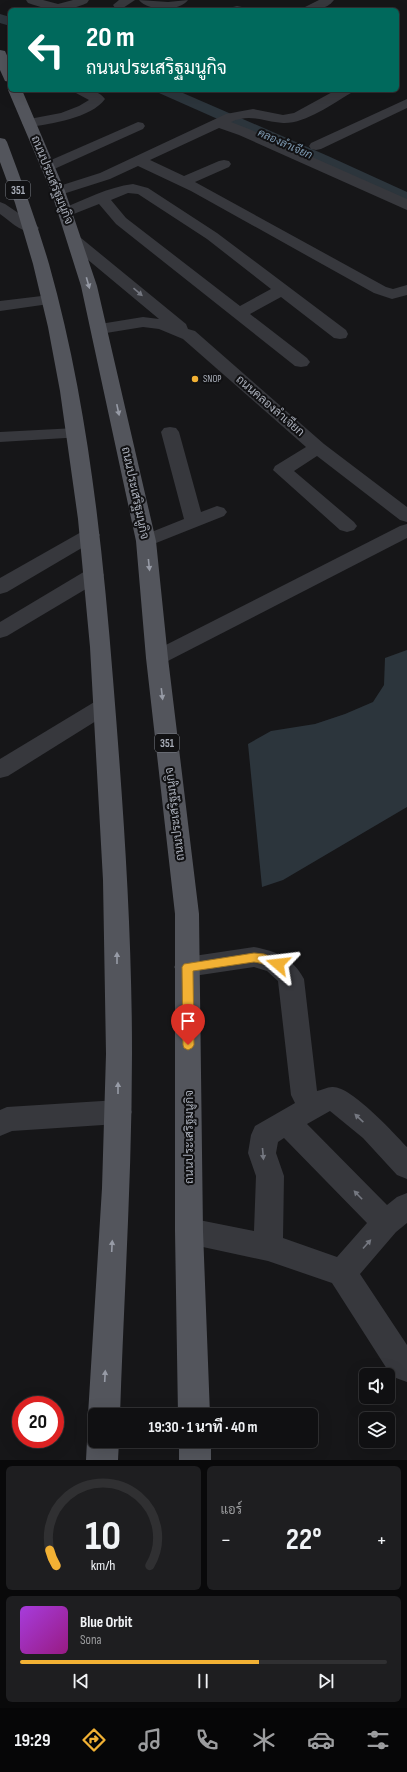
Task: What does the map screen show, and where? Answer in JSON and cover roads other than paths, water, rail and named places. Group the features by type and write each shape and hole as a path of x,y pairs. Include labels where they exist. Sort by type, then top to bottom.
{"main road":[{"path":"0,54 8,73"},
{"name":"ถนนประเสริฐมนูกิจ","path":"16,92 58,191 75,241 100,329 146,541 187,914 190,1231 194,1408"},
{"name":"351","path":"1,150 31,228 50,300 64,362 76,433 94,576 117,914 118,1112 104,1408"},
{"path":"102,1460 103,1448"},
{"path":"195,1448 195,1460"}],"street":[{"path":"32,0 51,7 60,8 83,0"},
{"path":"145,0 163,6 176,4 182,0"},
{"path":"313,8 328,0"},
{"path":"29,123 65,116 91,104 98,99 85,92"},
{"path":"58,191 105,176 224,121 244,114 253,113 283,119 298,117 342,92"},
{"path":"316,146 407,103"},
{"path":"224,121 244,132 407,205"},
{"path":"47,167 138,126"},
{"path":"138,160 183,182 380,290 392,294 407,290"},
{"path":"183,182 224,164"},
{"path":"66,212 125,188 133,188 149,194 212,236 340,334"},
{"path":"101,197 121,221 301,362"},
{"path":"0,207 31,228"},
{"path":"75,241 189,335"},
{"path":"239,313 282,290"},
{"path":"0,306 50,300"},
{"name":"ถนนคลองลำเจียก","path":"100,329 143,322 162,324 189,335 318,448 407,516"},
{"path":"170,432 194,521"},
{"path":"0,437 76,433"},
{"path":"318,448 282,470 347,526"},
{"path":"146,541 217,512"},
{"path":"158,658 334,566 407,530"},
{"path":"0,587 90,535"},
{"path":"0,631 94,576"},
{"path":"0,770 104,706"},
{"path":"188,967 254,958 264,959 278,964 291,979 304,1095"},
{"path":"268,1247 270,1176 262,1154 265,1135 323,1101 333,1098 350,1110 387,1144 407,1166"},
{"path":"0,1124 7,1119 118,1112"},
{"path":"287,1122 386,1223"},
{"path":"342,1273 386,1223 407,1206"},
{"path":"190,1231 268,1247 342,1273 398,1358 407,1367"}],"waterway":[{"name":"คลองลำเจียก","path":"0,18 8,21"},
{"name":"คลองลำเจียก","path":"169,92 323,159 407,198"}],"place":[{"name":"SNOP","path":"195,379"}]}
